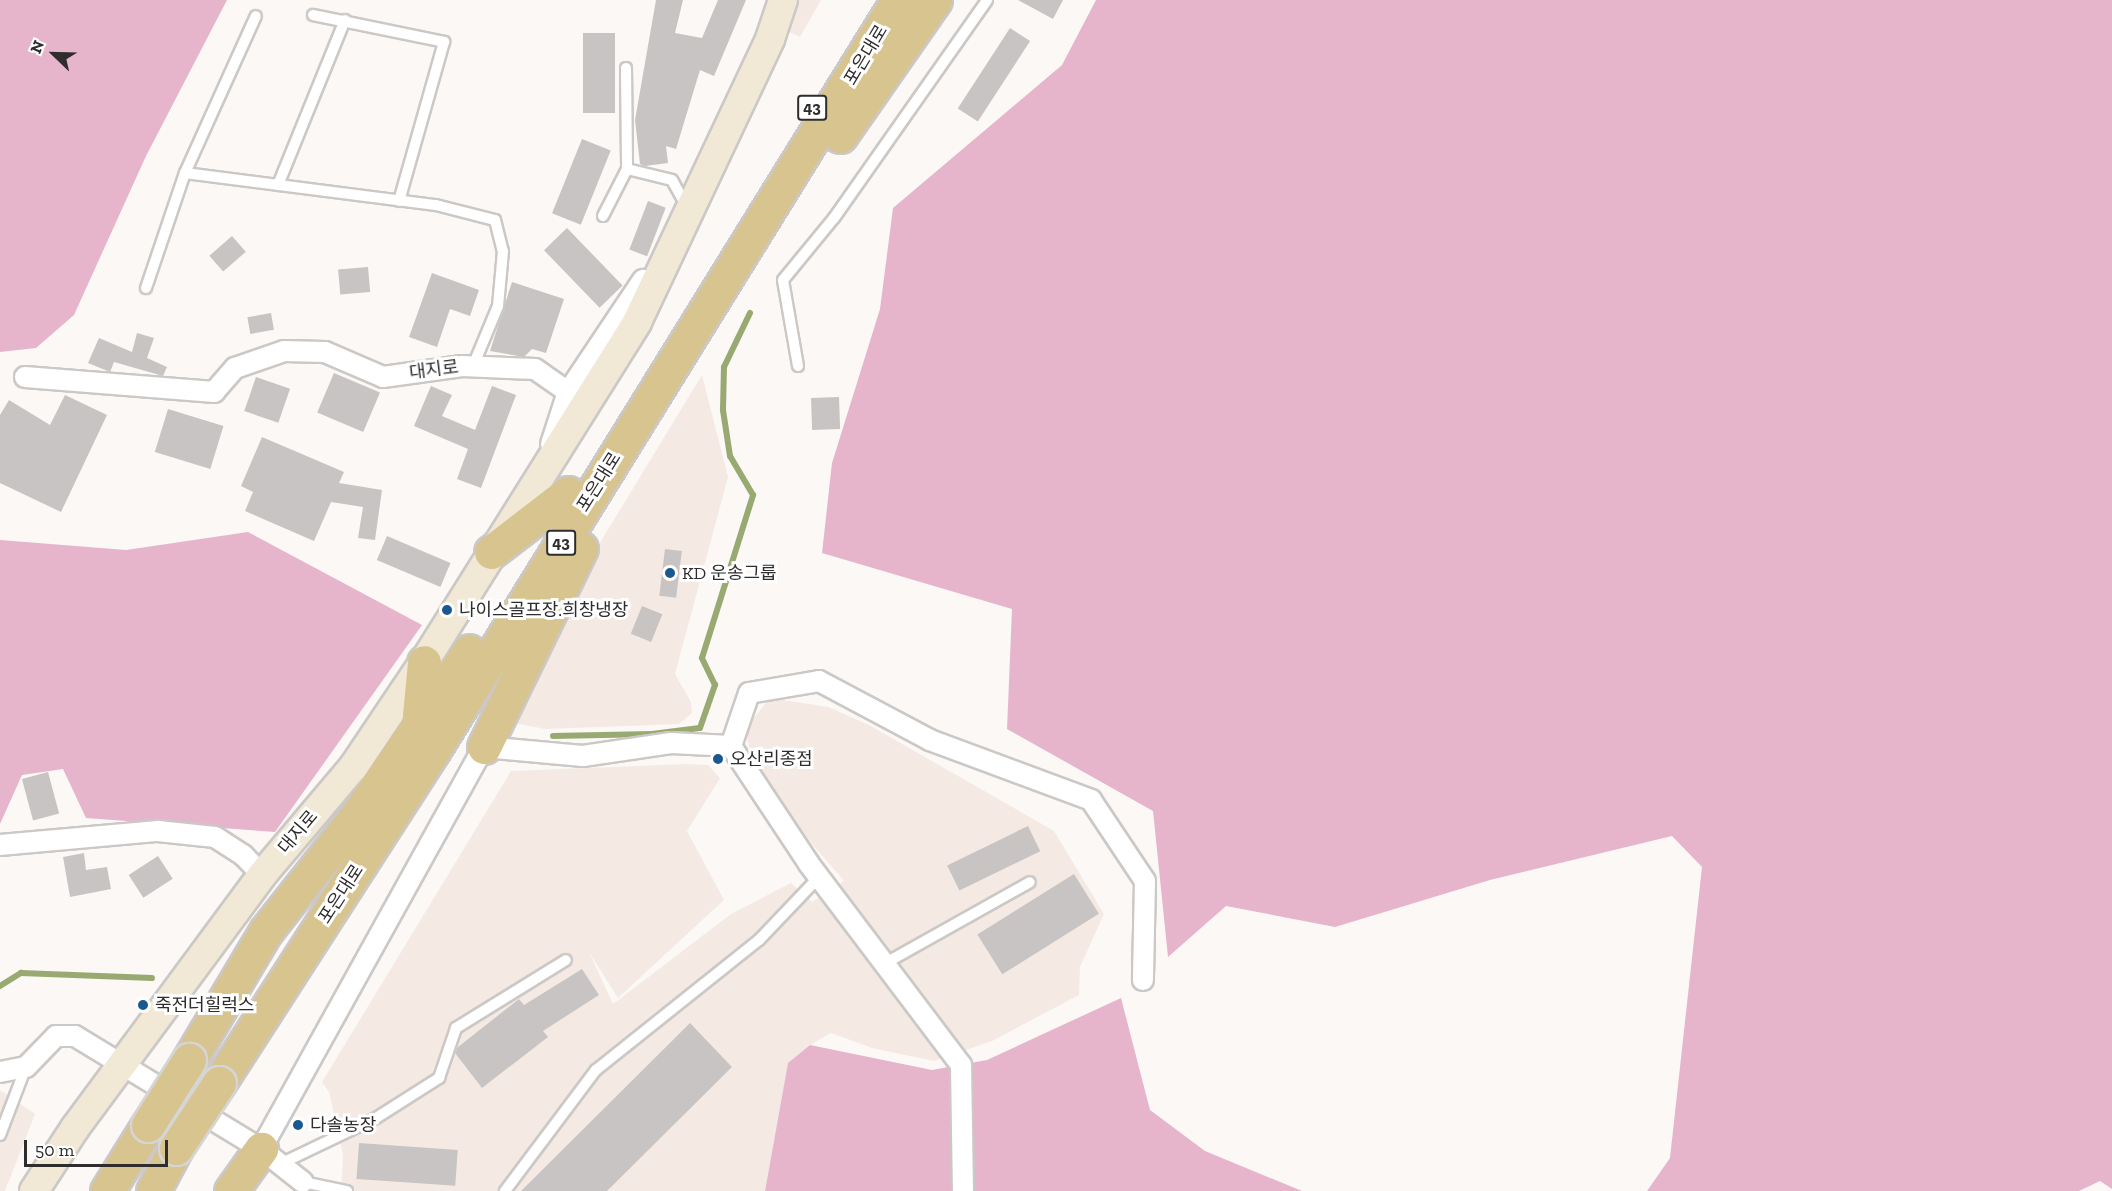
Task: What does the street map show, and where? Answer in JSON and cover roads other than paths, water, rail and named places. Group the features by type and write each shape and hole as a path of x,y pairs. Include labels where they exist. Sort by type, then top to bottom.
{"highway":[{"name":"포은대로","path":"107,1191 266,931 358,814 549,529 568,493 879,0"},
{"name":"포은대로","path":"153,1191 176,1148 433,751 898,0"},
{"path":"484,747 572,563 692,355 811,175 935,0"},
{"path":"768,213 811,175"},
{"path":"692,355 700,319"},
{"path":"491,552 568,493"},
{"path":"417,728 424,662"},
{"path":"231,1191 271,1157"}],"main road":[{"name":"대지로","path":"34,1191 75,1128 124,1066 262,875 354,766 424,662 547,461 637,322 770,39 783,0"}],"street":[{"name":"대지로","path":"547,461 568,392 636,295 770,39"},
{"name":"대지로","path":"25,376 214,392 235,368 284,351 325,352 383,377 473,366 535,369 568,392"},
{"path":"731,746 749,693 819,681 930,740 1091,800 1145,881 1143,980"},
{"path":"271,1157 484,747 583,756 671,743 731,746"},
{"path":"731,746 819,877 961,1065 963,1191"},
{"path":"0,845 158,831 215,837 243,855 262,875"},
{"path":"0,1072 26,1067 56,1036 75,1036 271,1157 305,1187"}],"lane":[{"path":"798,366 783,280 834,218 987,0"},
{"path":"313,15 444,42 399,201"},
{"path":"146,288 185,173 256,16"},
{"path":"278,185 345,20"},
{"path":"603,216 627,169 626,68"},
{"path":"627,169 672,180 684,202"},
{"path":"185,173 399,201 495,220 503,252 498,306 473,366"},
{"path":"505,1191 596,1070 759,940 819,877"},
{"path":"884,964 1030,882"},
{"path":"271,1157 376,1118 439,1078 456,1028 566,960"},
{"path":"0,1135 26,1067"},
{"path":"305,1187 347,1191"}],"waterway":[{"path":"553,736 652,734 700,728 715,685 702,658 753,495 730,456 723,410 724,367 750,313"},
{"path":"0,986 21,973 152,978"}],"place":[{"name":"KD 운송그룹","path":"670,573"},
{"name":"나이스골프장.희창냉장","path":"447,610"},
{"name":"오산리종점","path":"718,759"},
{"name":"죽전더힐럭스","path":"143,1005"},
{"name":"다솔농장","path":"298,1125"}]}
